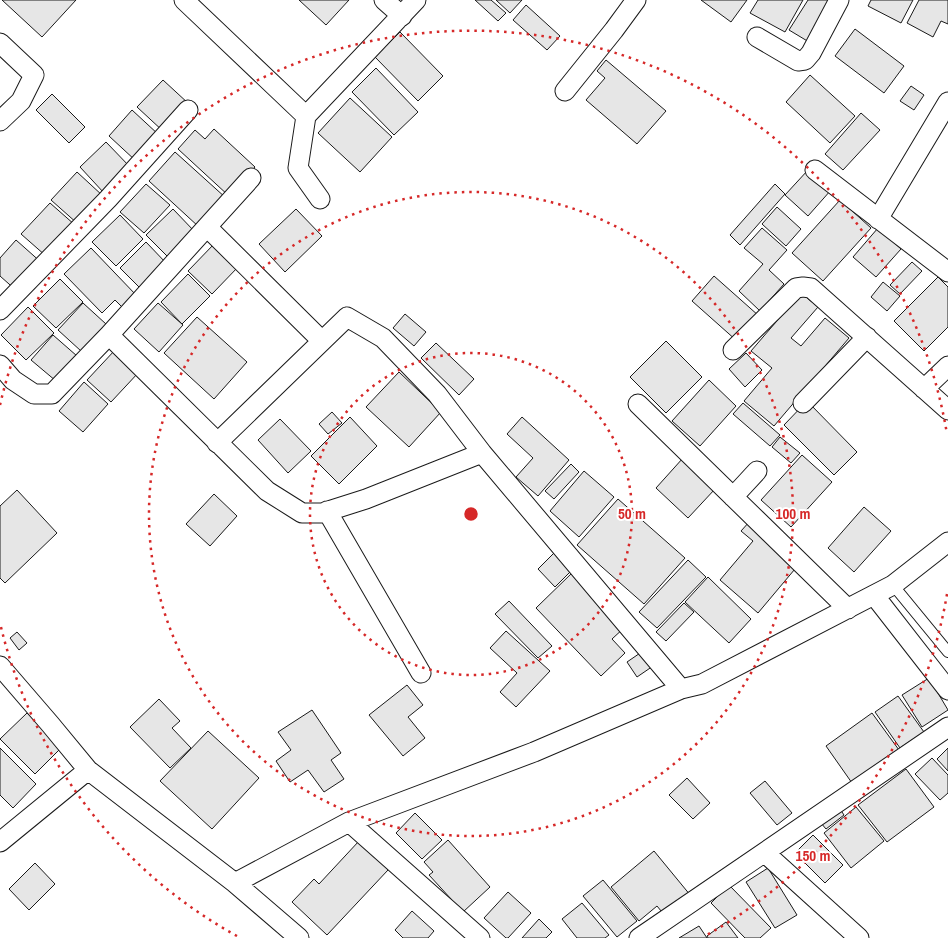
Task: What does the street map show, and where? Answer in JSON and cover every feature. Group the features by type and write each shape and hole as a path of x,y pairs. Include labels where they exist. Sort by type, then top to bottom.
{"street":[{"path":"184,0 306,116"},
{"path":"384,0 402,16"},
{"path":"320,199 298,168 306,116 416,0"},
{"path":"565,91 636,0"},
{"path":"757,37 798,61 805,60 811,53 838,0"},
{"path":"0,42 34,75 21,101 0,121"},
{"path":"878,219 942,124 948,102"},
{"path":"0,310 108,199 188,110"},
{"path":"815,170 948,272"},
{"path":"0,365 6,385 34,394 52,394 109,335 251,178"},
{"path":"207,227 322,341"},
{"path":"733,350 796,288 803,286 811,288 948,410"},
{"path":"217,443 347,317 383,338 438,394 482,453 681,689"},
{"path":"109,335 267,491 302,513 322,513 366,499 482,453"},
{"path":"803,403 867,337"},
{"path":"924,389 948,366"},
{"path":"638,404 848,609"},
{"path":"733,497 756,471"},
{"path":"327,511 421,673"},
{"path":"235,883 349,822 534,752 681,689 702,684 893,585 948,542"},
{"path":"874,595 948,690"},
{"path":"0,666 88,770 235,883 299,938"},
{"path":"639,938 948,727"},
{"path":"0,842 88,770"},
{"path":"349,822 480,938"},
{"path":"765,853 859,938"}],"lane":[{"path":"893,585 948,652"}],"building":[{"path":"2,0 76,0 42,37"},
{"path":"299,0 349,0 326,25"},
{"path":"475,0 491,0 506,13 498,21"},
{"path":"496,0 522,0 510,13"},
{"path":"701,0 747,0 731,22"},
{"path":"758,0 803,0 785,32 750,13"},
{"path":"808,0 829,0 809,42 789,30"},
{"path":"871,0 913,0 901,23 868,6"},
{"path":"919,0 948,0 948,24 941,21 933,37 907,23"},
{"path":"526,5 560,36 547,50 513,20"},
{"path":"855,29 904,66 884,93 835,56"},
{"path":"400,32 443,76 418,101 375,57"},
{"path":"606,60 666,111 637,144 586,100 605,78 597,71"},
{"path":"376,68 418,112 394,135 352,92"},
{"path":"810,75 855,116 830,143 786,102"},
{"path":"163,80 189,104 164,132 137,107"},
{"path":"911,86 924,95 914,110 900,101"},
{"path":"52,94 85,127 69,143 36,110"},
{"path":"350,98 392,137 360,172 318,133"},
{"path":"132,110 159,135 136,161 109,136"},
{"path":"861,113 880,130 843,170 825,154"},
{"path":"214,129 255,167 229,196 178,149 195,130 205,139"},
{"path":"106,142 131,168 104,193 80,167"},
{"path":"175,152 226,198 199,227 149,181"},
{"path":"808,170 831,190 808,216 785,195"},
{"path":"77,172 103,196 78,224 51,200"},
{"path":"146,184 170,205 144,233 120,212"},
{"path":"775,184 785,194 740,245 730,235"},
{"path":"840,200 871,228 823,281 792,253"},
{"path":"50,203 75,225 46,256 21,234"},
{"path":"777,207 801,229 786,246 762,224"},
{"path":"173,209 195,232 169,258 146,235"},
{"path":"296,209 322,236 285,272 259,244"},
{"path":"120,215 143,239 116,266 92,242"},
{"path":"762,228 787,250 769,270 784,284 760,311 739,291 763,264 744,248"},
{"path":"878,228 901,249 876,277 853,257"},
{"path":"16,240 43,264 18,292 0,276 0,258"},
{"path":"146,242 167,264 141,289 120,268"},
{"path":"215,243 239,266 212,294 188,271"},
{"path":"91,248 137,296 124,309 115,300 102,313 64,274"},
{"path":"912,262 922,271 900,294 890,285"},
{"path":"188,274 210,296 182,324 161,302"},
{"path":"714,276 759,316 737,341 692,301"},
{"path":"938,277 948,287 948,327 924,351 894,321"},
{"path":"60,279 83,302 56,328 33,306"},
{"path":"883,282 900,296 887,311 871,297"},
{"path":"801,293 818,307 791,338 801,346 825,318 849,338 774,426 744,401 772,368 751,351"},
{"path":"83,303 106,324 81,351 58,330"},
{"path":"158,303 183,325 159,352 134,329"},
{"path":"28,307 54,333 26,360 1,335"},
{"path":"405,314 426,332 414,346 393,328"},
{"path":"197,317 247,362 214,399 164,353"},
{"path":"53,335 77,356 56,381 31,360"},
{"path":"666,341 702,377 666,413 630,377"},
{"path":"436,343 474,379 459,395 421,358"},
{"path":"115,350 139,372 111,402 87,380"},
{"path":"746,353 762,370 745,387 729,369"},
{"path":"399,372 441,412 409,447 366,407"},
{"path":"709,380 736,406 700,446 672,421"},
{"path":"84,382 108,404 83,432 59,411"},
{"path":"807,401 857,452 834,475 784,425"},
{"path":"743,403 780,435 770,446 733,414"},
{"path":"332,412 342,423 328,434 319,424"},
{"path":"350,417 377,446 339,484 311,456"},
{"path":"522,417 569,460 538,496 516,477 533,458 507,434"},
{"path":"280,419 311,451 288,473 258,440"},
{"path":"780,437 800,453 791,463 772,447"},
{"path":"802,455 832,482 791,527 761,500"},
{"path":"683,458 715,489 688,518 656,488"},
{"path":"571,464 579,472 554,499 545,491"},
{"path":"584,471 614,497 579,537 550,511"},
{"path":"17,490 57,533 5,583 0,578 0,506"},
{"path":"214,494 237,516 210,546 186,524"},
{"path":"618,499 685,558 644,604 577,545"},
{"path":"864,507 891,531 854,572 828,548"},
{"path":"750,521 800,563 758,613 720,580 753,541 741,531"},
{"path":"555,552 572,570 555,587 538,569"},
{"path":"688,560 706,577 657,628 639,612"},
{"path":"573,572 625,627 612,639 625,653 601,676 536,608"},
{"path":"708,577 751,619 729,643 685,602"},
{"path":"509,601 552,646 538,658 495,614"},
{"path":"684,603 694,612 666,641 656,632"},
{"path":"506,631 550,671 516,707 500,692 517,673 490,648"},
{"path":"17,632 27,643 19,650 10,638"},
{"path":"646,649 656,664 637,677 627,662"},
{"path":"929,678 948,710 922,727 902,695"},
{"path":"407,685 423,705 408,717 425,738 403,756 369,715"},
{"path":"898,696 924,732 900,748 875,712"},
{"path":"159,699 180,721 172,728 191,748 170,768 130,727"},
{"path":"312,710 341,753 331,760 344,779 324,792 308,770 290,782 276,761 291,750 278,732"},
{"path":"27,713 61,748 35,774 0,739"},
{"path":"872,713 899,750 852,783 826,746"},
{"path":"208,731 259,778 212,829 160,781"},
{"path":"0,748 36,784 13,808 0,795"},
{"path":"948,748 948,771 937,759"},
{"path":"932,758 948,775 948,793 940,800 915,774"},
{"path":"906,769 934,807 887,842 858,805"},
{"path":"687,778 710,803 693,819 669,795"},
{"path":"765,781 792,813 777,825 750,793"},
{"path":"856,807 884,841 851,868 824,833"},
{"path":"840,809 844,815 826,829 821,823"},
{"path":"415,813 442,840 422,859 396,833"},
{"path":"813,835 843,865 825,883 795,853"},
{"path":"448,840 490,887 463,912 429,875 433,872 424,862"},
{"path":"359,841 388,870 327,935 292,902 314,879 319,884"},
{"path":"654,851 691,896 666,917 657,906 639,921 611,887"},
{"path":"35,863 55,884 29,910 9,889"},
{"path":"768,868 797,915 775,928 746,882"},
{"path":"603,880 637,921 617,937 583,896"},
{"path":"729,885 771,928 760,938 745,938 711,903"},
{"path":"508,892 531,913 506,938 484,918"},
{"path":"582,903 609,935 605,938 577,938 562,919"},
{"path":"412,911 434,931 428,938 403,938 395,930"},
{"path":"539,919 552,932 546,938 522,938"},
{"path":"726,922 738,938 708,938 707,936"},
{"path":"699,926 707,938 679,938"}]}
